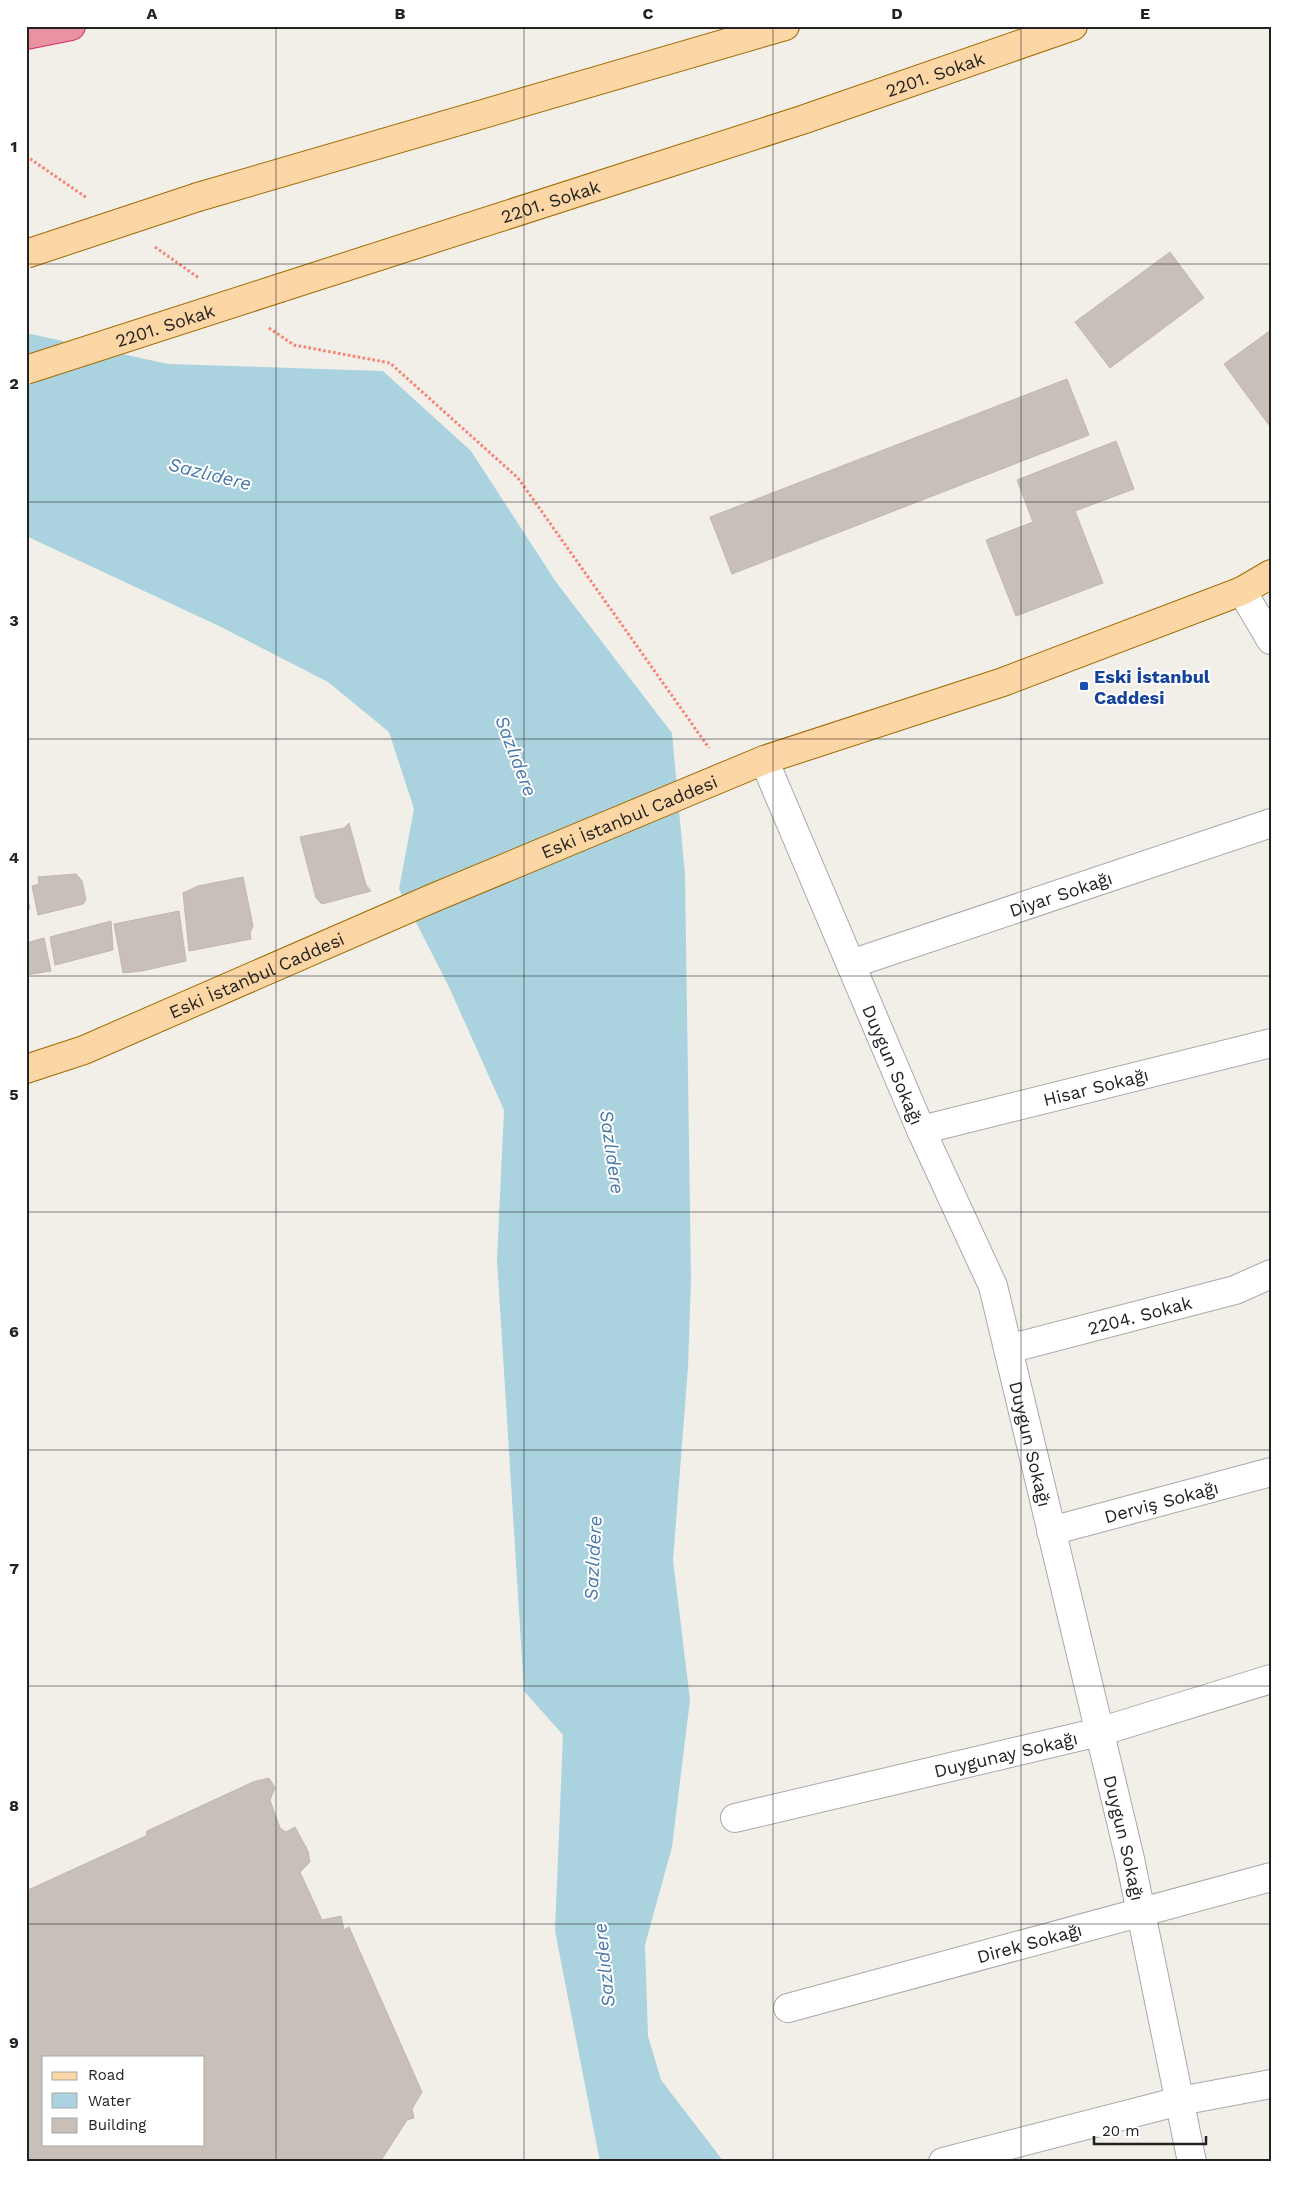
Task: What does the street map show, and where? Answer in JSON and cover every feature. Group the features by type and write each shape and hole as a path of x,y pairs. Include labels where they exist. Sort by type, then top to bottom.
{"highway":[{"path":"26,35 71,26"}],"main road":[{"path":"26,254 198,197 786,26"},
{"name":"2201. Sokak","path":"26,370 802,120 1073,26"},
{"name":"Eski İstanbul Caddesi","path":"26,1070 84,1050 433,898 764,760 1003,682 1242,591 1271,574"}],"street":[{"path":"1242,591 1271,598"},
{"path":"1242,591 1271,640"},
{"name":"Duygun Sokağı","path":"764,760 921,1130 993,1286 1141,1913 1192,2162"},
{"name":"Diyar Sokağı","path":"851,964 1271,824"},
{"name":"Hisar Sokağı","path":"921,1130 1271,1043"},
{"name":"2204. Sokak","path":"1008,1349 1235,1290 1271,1274"},
{"name":"Derviş Sokağı","path":"1051,1531 1271,1472"},
{"name":"Duygunay Sokağı","path":"736,1818 1099,1732 1271,1679"},
{"name":"Direk Sokağı","path":"788,2008 1271,1877"},
{"path":"942,2162 1180,2101 1271,2084"}],"path":[{"path":"26,156 91,202"},
{"path":"148,242 204,282"},
{"path":"261,322 294,346 390,363 518,478 720,778"}],"water":[{"name":"Sazlıdere","path":"26,333 168,364 383,371 471,451 556,582 672,733 685,875 691,1279 688,1367 673,1560 690,1700 672,1847 645,1945 648,2036 661,2080 724,2162 600,2162 555,1931 563,1735 524,1691 497,1260 504,1110 449,987 399,889 414,809 389,732 328,682 219,626 26,536"}],"building":[{"path":"1170,252 1204,298 1110,368 1075,322"},
{"path":"1271,330 1271,417 1266,421 1224,364"},
{"path":"1067,379 1089,435 732,574 710,517"},
{"path":"1271,417 1271,428 1266,421"},
{"path":"1116,441 1134,489 1075,511 1103,583 1016,616 986,540 1033,522 1017,480"},
{"path":"349,823 366,885 371,891 322,904 316,898 300,837 344,828"},
{"path":"76,874 82,881 86,900 83,904 38,915 32,886 39,884 38,877"},
{"path":"243,877 253,926 250,933 251,939 189,951 183,893 198,886"},
{"path":"26,889 30,909 26,910"},
{"path":"179,911 186,961 142,971 123,973 114,924"},
{"path":"111,921 113,950 55,965 50,937"},
{"path":"44,938 51,971 26,975 26,943"},
{"path":"269,1778 275,1788 270,1800 280,1828 286,1832 295,1827 308,1851 310,1862 300,1872 322,1920 341,1916 344,1930 349,1927 422,2092 412,2109 414,2118 407,2120 380,2162 26,2162 26,1891 146,1836 147,1831 253,1782"}],"place":[{"name":"Eski İstanbul Caddesi","path":"1084,686"}]}
